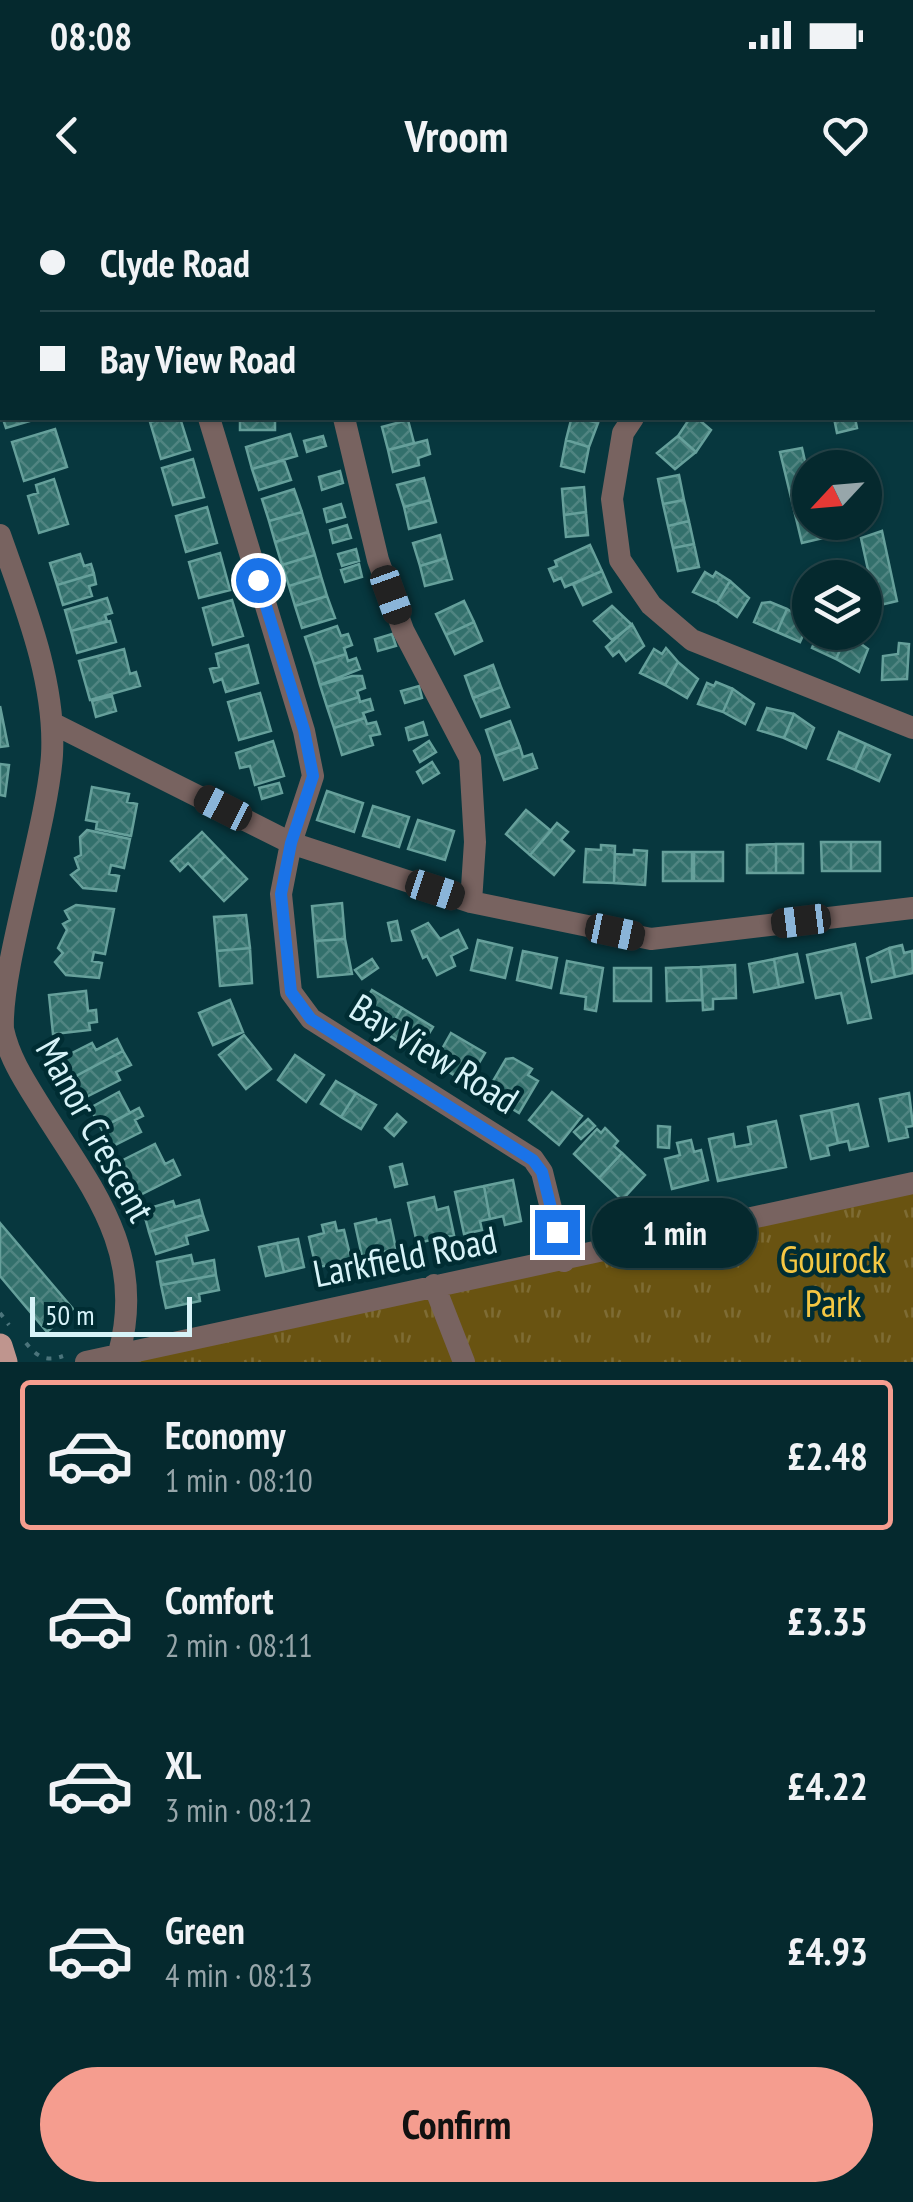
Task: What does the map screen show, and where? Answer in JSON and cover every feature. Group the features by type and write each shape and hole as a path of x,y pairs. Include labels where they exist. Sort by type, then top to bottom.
{"main road":[{"path":"0,1346 5,1362"}],"street":[{"name":"Bay View Road","path":"210,420 304,730 313,776 291,843 281,894 288,974 298,1006 533,1160 542,1172 564,1262"},
{"path":"345,420 378,560 403,630 470,758 475,842 471,902"},
{"path":"632,420 622,433 612,499 620,560 651,605 692,640 913,728"},
{"name":"Manor Crescent","path":"0,535 44,681 52,723 46,794 5,969 1,1025 20,1073 119,1240 127,1296 119,1353"},
{"path":"52,723 291,843 471,902 651,939 913,908"},
{"name":"Larkfield Road","path":"86,1362 434,1285 564,1262 913,1183"},
{"path":"434,1285 464,1362"}],"green space":[{"name":"Gourock Park","path":"913,1183 913,1362 99,1362"}],"building":[{"path":"4,420 33,420 6,428"},
{"path":"181,420 190,450 161,459 150,422"},
{"path":"240,420 275,420 275,430 240,430"},
{"path":"408,420 414,443 388,450 382,427"},
{"path":"571,420 598,423 589,447 566,440"},
{"path":"689,420 699,420 711,430 696,452 678,436"},
{"path":"834,420 855,420 857,428 837,433"},
{"path":"55,429 67,467 24,481 12,442"},
{"path":"290,434 297,456 252,469 246,447"},
{"path":"323,436 326,446 307,452 304,441"},
{"path":"678,436 696,452 675,469 657,453"},
{"path":"427,440 430,454 418,458 419,465 393,472 388,450"},
{"path":"566,440 589,447 584,472 561,466"},
{"path":"802,448 792,450 792,502 780,452"},
{"path":"193,459 204,497 173,505 162,468"},
{"path":"284,460 291,480 259,490 252,469"},
{"path":"340,471 343,483 322,490 319,477"},
{"path":"679,475 684,500 663,504 658,479"},
{"path":"424,478 430,500 404,507 397,485"},
{"path":"54,479 68,524 39,533 28,496 38,493 36,485"},
{"path":"584,487 586,512 564,515 562,489"},
{"path":"294,489 302,512 269,521 262,499"},
{"path":"430,500 436,522 409,529 404,507"},
{"path":"684,500 689,521 668,526 663,504"},
{"path":"341,504 345,517 327,522 324,509"},
{"path":"207,507 217,543 186,552 176,516"},
{"path":"302,512 308,532 275,542 269,521"},
{"path":"586,512 588,535 566,537 564,515"},
{"path":"689,521 694,544 673,548 668,526"},
{"path":"347,525 351,538 333,543 330,530"},
{"path":"882,531 897,601 882,605 882,560 866,560 861,540 882,540"},
{"path":"308,532 315,555 282,565 275,542"},
{"path":"440,535 446,558 420,566 413,543"},
{"path":"694,544 699,567 678,571 673,548"},
{"path":"590,545 602,571 565,587 561,578 554,581 549,569 557,566 555,561"},
{"path":"356,549 359,561 342,566 338,554"},
{"path":"220,553 230,590 199,598 189,562"},
{"path":"80,554 84,566 91,564 94,574 57,585 50,563"},
{"path":"315,555 321,576 289,586 282,565"},
{"path":"446,558 452,579 425,586 420,566"},
{"path":"359,564 362,577 345,582 341,570"},
{"path":"602,571 611,592 583,605 573,584"},
{"path":"705,572 713,577 716,572 730,581 717,603 693,592"},
{"path":"94,574 96,584 89,586 92,596 63,605 57,585"},
{"path":"321,576 327,596 295,606 289,586"},
{"path":"730,581 749,598 737,617 717,603"},
{"path":"327,596 335,618 302,628 295,606"},
{"path":"107,598 112,613 105,615 107,621 71,631 65,610"},
{"path":"232,600 243,636 213,645 203,608"},
{"path":"464,601 474,622 446,635 436,614"},
{"path":"762,603 787,609 777,632 754,622"},
{"path":"612,606 632,625 612,640 594,621"},
{"path":"787,609 792,612 792,639 777,632"},
{"path":"110,621 116,642 77,653 71,631"},
{"path":"474,622 482,641 455,654 446,635"},
{"path":"632,624 644,646 626,661 619,651 613,656 606,647"},
{"path":"337,626 341,636 348,634 352,645 344,648 346,654 314,664 305,637"},
{"path":"392,634 396,646 378,651 375,639"},
{"path":"899,643 909,644 907,679 882,680 883,656 898,654"},
{"path":"248,645 258,683 226,692 222,679 214,682 210,669 219,667 216,654"},
{"path":"666,648 678,662 665,685 640,673 654,649 662,654"},
{"path":"124,649 130,674 136,672 140,686 90,700 79,661"},
{"path":"816,650 840,650 836,659"},
{"path":"840,650 868,650 859,672 836,659"},
{"path":"346,654 348,661 356,658 360,669 320,685 314,664"},
{"path":"678,662 698,679 687,698 665,685"},
{"path":"493,665 501,687 473,698 465,676"},
{"path":"362,676 365,688 357,691 359,697 327,707 320,685"},
{"path":"716,682 733,689 723,712 698,704 707,683 714,686"},
{"path":"419,686 422,698 405,703 401,691"},
{"path":"501,687 509,707 481,717 473,698"},
{"path":"733,689 754,704 745,724 723,712"},
{"path":"260,693 271,731 239,740 228,702"},
{"path":"112,696 116,711 96,717 92,701"},
{"path":"359,697 360,702 370,699 373,710 363,713 365,718 334,728 327,707"},
{"path":"0,706 8,746 0,747"},
{"path":"767,708 794,714 784,738 758,730"},
{"path":"794,714 814,728 806,748 784,738"},
{"path":"365,718 367,724 376,722 380,734 370,736 373,745 342,755 334,728"},
{"path":"510,721 520,747 495,756 486,730"},
{"path":"423,722 427,735 409,740 406,728"},
{"path":"839,732 866,744 855,770 828,759"},
{"path":"273,741 284,776 255,785 250,766 240,768 236,753"},
{"path":"429,741 436,752 420,762 414,751"},
{"path":"866,744 890,755 879,781 855,770"},
{"path":"520,747 523,757 532,754 537,768 504,780 495,756"},
{"path":"432,762 439,773 423,783 417,772"},
{"path":"0,764 9,765 5,796 0,795"},
{"path":"279,783 282,793 262,799 259,788"},
{"path":"92,787 129,794 127,802 137,804 131,836 96,829 97,822 86,820"},
{"path":"327,791 363,803 354,832 317,820"},
{"path":"373,806 409,817 399,847 363,836"},
{"path":"526,810 551,831 530,855 506,834"},
{"path":"418,820 454,831 445,860 408,849"},
{"path":"557,823 568,832 561,840 574,851 554,875 530,855"},
{"path":"87,830 130,839 124,868 111,865 109,874 119,876 116,891 83,888 71,875 79,869 75,858 81,855 80,837"},
{"path":"202,832 225,856 202,878 188,863 180,871 171,861"},
{"path":"821,842 851,842 851,871 822,871"},
{"path":"851,842 880,842 880,871 851,871"},
{"path":"776,844 776,873 747,873 747,845"},
{"path":"776,844 803,844 803,873 776,873"},
{"path":"601,845 615,846 614,883 584,882 586,849 601,850"},
{"path":"634,850 647,851 645,885 614,883 615,854 634,855"},
{"path":"663,852 692,852 692,881 663,881"},
{"path":"694,852 723,852 723,881 694,881"},
{"path":"225,856 247,879 224,901 202,878"},
{"path":"342,903 345,939 315,941 312,906"},
{"path":"76,905 114,909 105,954 94,952 92,961 102,963 99,978 66,975 55,962 63,953 58,948 67,930 63,924 70,920 65,911"},
{"path":"246,915 250,948 217,951 214,917"},
{"path":"397,921 401,940 392,941 388,923"},
{"path":"428,923 440,939 458,930 467,948 451,956 455,966 437,975 427,956 423,958 412,931"},
{"path":"345,939 352,974 318,977 315,941"},
{"path":"478,940 512,948 505,978 471,970"},
{"path":"855,944 871,1018 848,1023 841,993 816,998 807,955"},
{"path":"902,945 904,953 912,951 913,973 895,977 889,948"},
{"path":"250,948 252,983 220,986 217,951"},
{"path":"889,948 895,977 872,982 867,958"},
{"path":"523,951 557,958 551,988 517,980"},
{"path":"797,954 803,982 779,987 774,959"},
{"path":"372,959 378,968 362,979 355,970"},
{"path":"774,959 779,987 754,992 749,964"},
{"path":"567,961 603,968 596,1011 585,1009 586,997 561,993"},
{"path":"735,965 736,998 713,999 713,1009 703,1010 701,967"},
{"path":"701,967 702,1000 667,1001 666,968"},
{"path":"614,968 651,968 651,1001 614,1001"},
{"path":"372,990 402,1008 387,1034 356,1016"},
{"path":"86,991 88,1011 96,1010 97,1022 89,1023 90,1030 53,1034 49,995"},
{"path":"230,1000 243,1032 213,1045 199,1013"},
{"path":"402,1008 433,1027 417,1053 387,1034"},
{"path":"451,1033 485,1053 467,1083 434,1063"},
{"path":"244,1035 271,1069 246,1089 219,1055"},
{"path":"117,1039 123,1051 74,1077 64,1057 92,1043 96,1050"},
{"path":"123,1051 131,1065 116,1072 120,1080 84,1098 74,1077"},
{"path":"295,1055 324,1075 306,1102 278,1080"},
{"path":"513,1058 532,1069 528,1075 538,1081 519,1113 486,1093 506,1059"},
{"path":"336,1081 356,1093 341,1117 321,1104"},
{"path":"119,1092 130,1113 101,1128 90,1108"},
{"path":"552,1092 582,1116 559,1145 529,1120"},
{"path":"356,1093 376,1105 361,1129 341,1117"},
{"path":"909,1093 913,1126 906,1127 908,1137 889,1141 880,1099"},
{"path":"858,1104 868,1146 850,1150 848,1141 838,1143 831,1110"},
{"path":"139,1108 143,1116 135,1120 141,1132 111,1147 101,1128"},
{"path":"831,1110 838,1143 827,1146 829,1155 811,1159 801,1116"},
{"path":"397,1114 406,1122 394,1136 385,1128"},
{"path":"588,1119 595,1126 581,1139 574,1132"},
{"path":"776,1121 786,1167 718,1181 709,1139 733,1134 735,1147 751,1144 748,1127"},
{"path":"658,1126 670,1127 669,1148 658,1147"},
{"path":"605,1128 618,1141 614,1146 622,1153 599,1178 574,1154 597,1129 601,1133"},
{"path":"691,1140 694,1152 701,1150 708,1180 672,1189 665,1159 680,1155 677,1143"},
{"path":"155,1144 165,1164 173,1160 180,1175 138,1196 121,1161"},
{"path":"622,1153 645,1175 622,1200 599,1178"},
{"path":"402,1164 407,1184 395,1187 390,1167"},
{"path":"513,1180 521,1221 505,1225 503,1216 490,1219 484,1186"},
{"path":"484,1186 490,1219 480,1221 482,1230 464,1234 455,1192"},
{"path":"434,1197 437,1210 448,1207 454,1235 417,1243 408,1203"},
{"path":"199,1200 203,1215 149,1232 143,1210 173,1201 175,1207"},
{"path":"203,1215 208,1230 186,1236 188,1244 156,1254 149,1232"},
{"path":"376,1219 377,1223 390,1220 396,1249 362,1256 355,1224"},
{"path":"335,1222 337,1231 344,1230 351,1259 316,1268 309,1237 324,1233 322,1225"},
{"path":"0,1223 73,1309 47,1332 0,1276"},
{"path":"298,1239 304,1267 284,1272 277,1243"},
{"path":"277,1243 284,1272 266,1276 259,1247"},
{"path":"191,1255 193,1264 214,1260 216,1275 161,1285 157,1262"},
{"path":"216,1275 219,1290 199,1294 200,1301 166,1308 161,1285"}],"route":[{"path":"258,580 304,730 313,776 282,882 291,992 311,1019 522,1150 542,1172 557,1232"}]}
